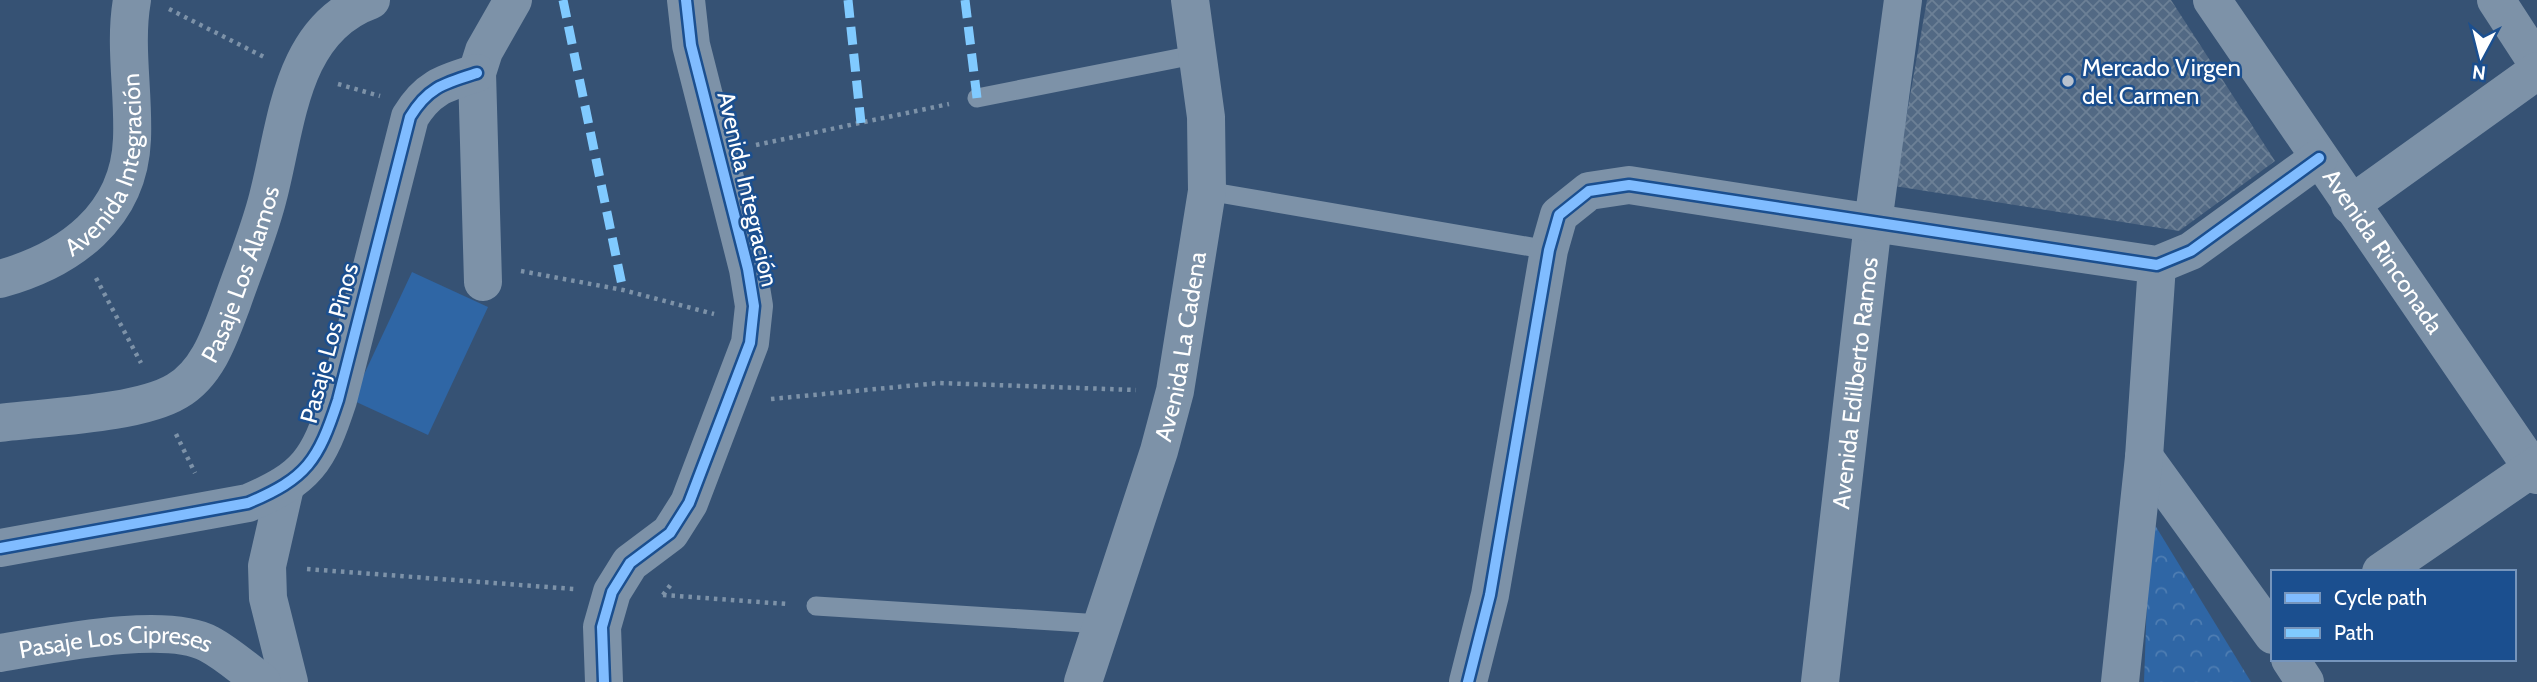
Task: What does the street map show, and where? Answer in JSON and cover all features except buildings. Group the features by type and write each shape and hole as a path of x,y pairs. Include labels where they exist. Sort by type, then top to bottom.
{"street":[{"name":"Avenida Integración","path":"0,279 34,270 78,244 107,214 126,178 132,140 129,37 132,0"},
{"name":"Pasaje Los Álamos","path":"0,424 149,404 179,391 206,365 224,324 268,200 297,74 319,34 353,6 371,0"},
{"path":"483,273 477,74 484,51 513,0"},
{"name":"Avenida Integración","path":"604,682 602,627 612,592 630,563 670,533 689,503 750,342 754,306 748,269 691,45 686,0"},
{"name":"Avenida La Cadena","path":"1083,682 1159,451 1175,391 1207,191 1206,117 1190,0"},
{"name":"Avenida Edilberto Ramos","path":"1820,682 1873,223 1903,0"},
{"name":"Avenida Rinconada","path":"2212,0 2350,205 2535,469"},
{"path":"2496,0 2537,63"},
{"path":"2350,205 2537,71"},
{"name":"Pasaje Los Pinos","path":"0,548 248,503 285,487 311,463 326,437 410,117 422,97 443,84 477,74"},
{"path":"1468,682 1490,595 1549,250 1559,215 1589,191 1629,185 2157,265 2191,251 2319,158"},
{"path":"2120,682 2144,457 2157,265"},
{"path":"2144,457 2271,632"},
{"path":"2384,570 2535,469"},
{"path":"285,487 267,566 268,598 289,682"},
{"name":"Pasaje Los Cipreses","path":"0,653 83,639 160,635 195,639 209,644 262,682"},
{"path":"2291,661 2305,682"}],"lane":[{"path":"977,98 1199,54"},
{"path":"1207,191 1549,250"},
{"path":"816,606 1101,624"}],"path":[{"path":"720,153 977,98"},
{"path":"483,273 623,290 752,324"},
{"path":"762,400 939,383 1175,391"},
{"path":"267,566 816,606"},
{"path":"663,596 678,575"}],"green space":[{"path":"412,272 488,307 428,435 352,400"},
{"path":"2150,517 2251,682 2144,682"}],"marked path":[{"path":"563,0 623,290"},
{"path":"848,0 861,123"},
{"path":"965,0 977,98"}],"cycle path":[{"path":"604,682 602,627 612,592 630,563 670,533 689,503 750,343 754,306 748,269 691,45 686,0"},
{"path":"0,548 248,503 297,476 316,453 338,400 410,117 424,99 438,88 477,73"},
{"path":"1468,682 1490,595 1549,250 1559,215 1589,191 1629,185 2157,265 2191,251 2319,158"}],"place":[{"name":"Mercado Virgen del Carmen","path":"2068,81"}]}
